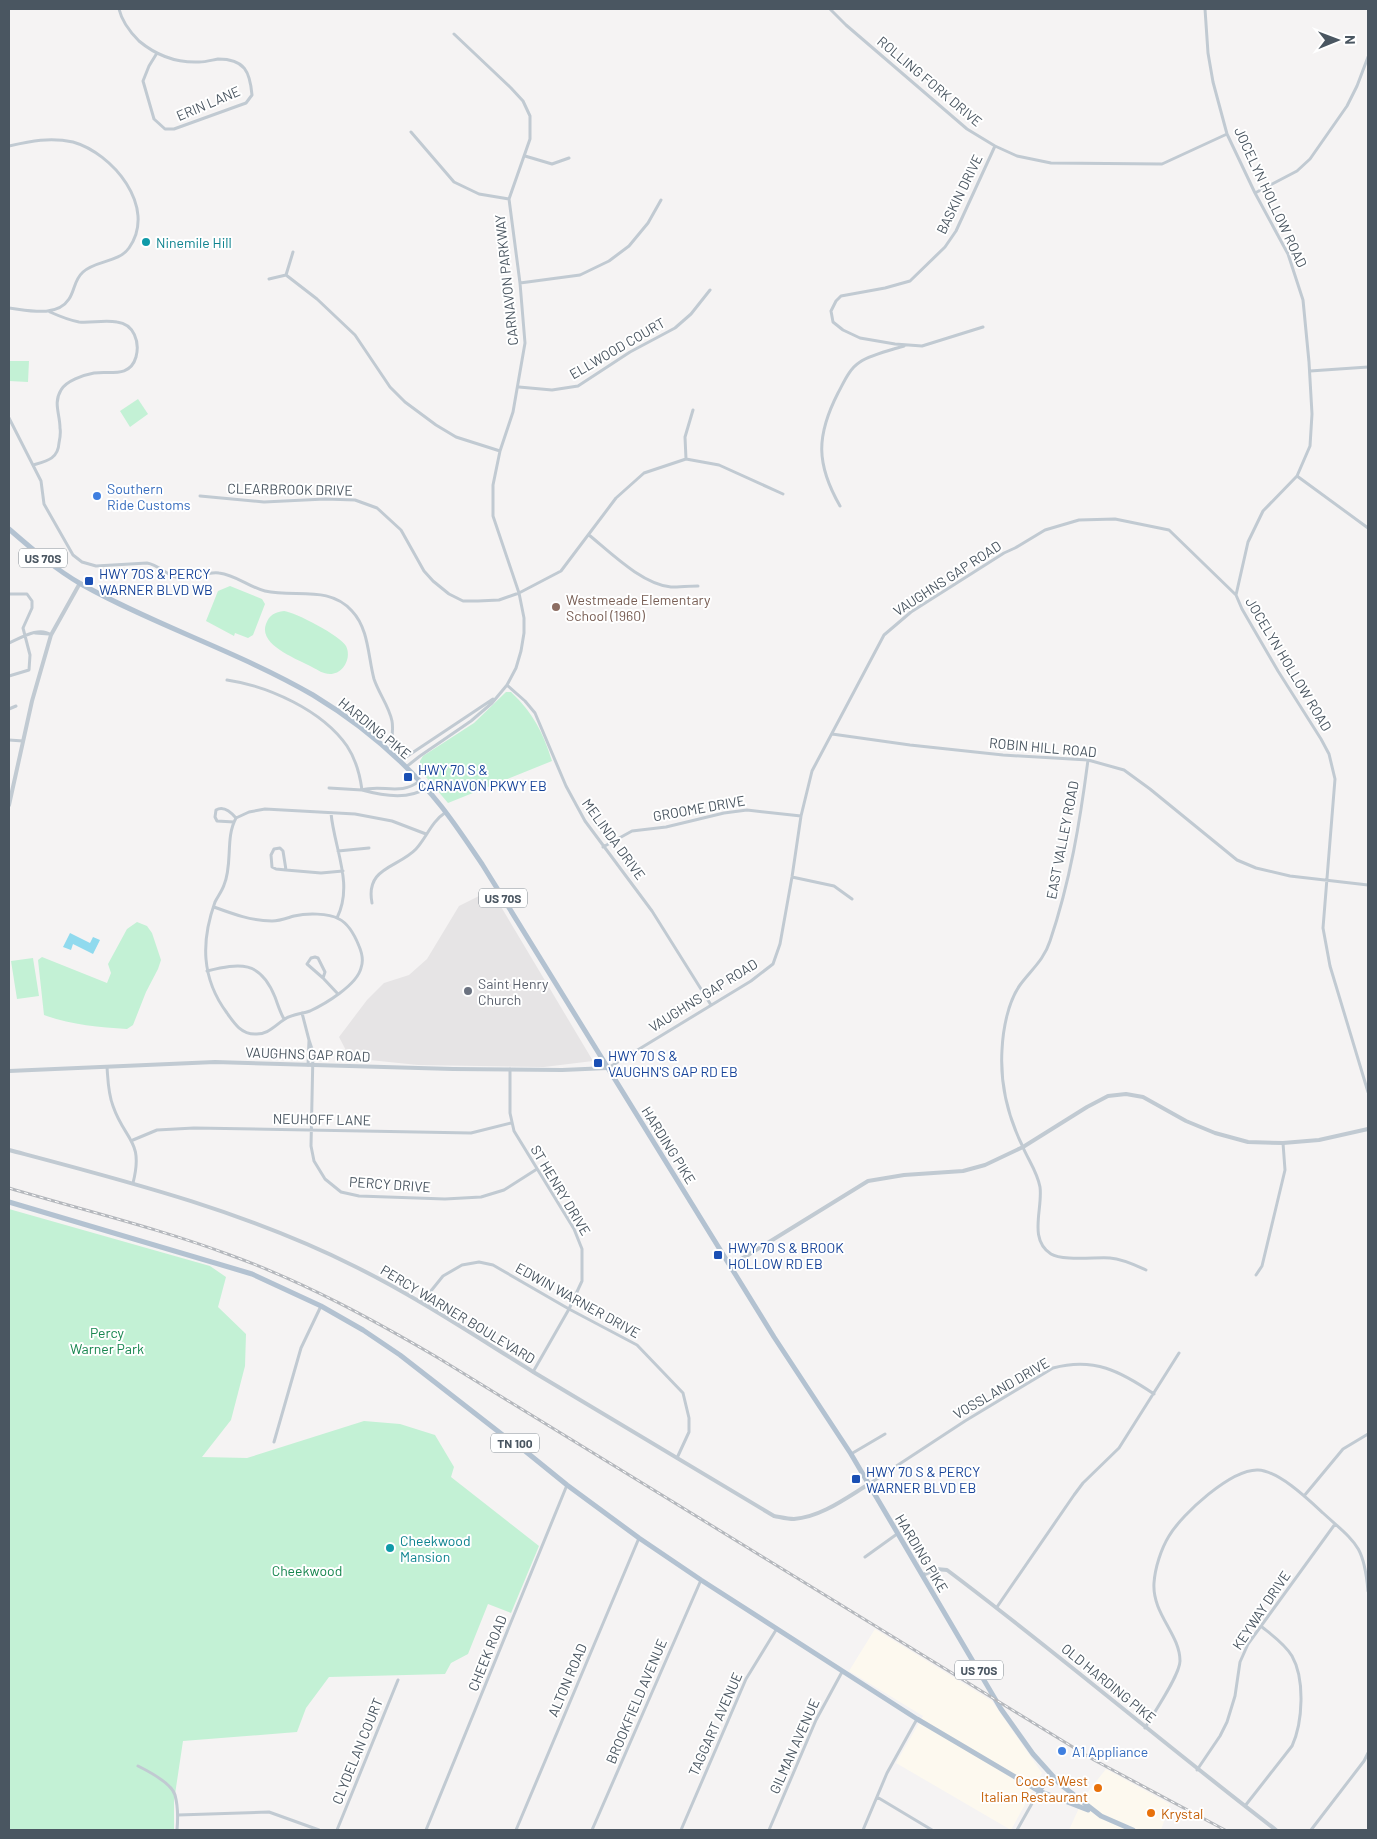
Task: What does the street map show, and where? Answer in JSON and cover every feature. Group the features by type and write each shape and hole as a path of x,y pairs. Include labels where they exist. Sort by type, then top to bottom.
{"main road":[{"name":"US 70S","path":"9,529 46,560 80,583"},
{"name":"HARDING PIKE","path":"80,583 301,689 341,713 390,752 426,788 446,812 482,864 804,1385 851,1454 1001,1709 1033,1754 1071,1794 1096,1813 1133,1830"},
{"name":"TN 100","path":"9,1202 234,1268 321,1306 363,1330 400,1355 567,1485 639,1538 776,1630 916,1719 1039,1791 1096,1813"},
{"path":"1039,1791 1051,1774"}],"street":[{"name":"ERIN LANE","path":"120,9 120,15 129,32 152,52 157,53 177,60 200,62 218,59 232,61 245,67 251,78 252,95 246,103 174,129 165,129 154,119 143,81 148,66 157,53"},
{"name":"ROLLING FORK DRIVE","path":"830,9 935,103 967,129 995,146 1017,156 1051,163 1162,164 1227,134"},
{"name":"JOCELYN HOLLOW ROAD","path":"1205,9 1208,53 1213,82 1227,134 1255,193 1288,254 1295,272 1303,300 1310,372 1312,414 1310,446 1297,476 1263,511 1248,542 1236,595 1242,609 1278,671 1321,739 1333,766 1335,779 1323,928 1329,958 1368,1092"},
{"name":"CARNAVON PARKWAY","path":"406,767 489,707 516,668 522,644 524,618 519,593 493,516 493,485 500,451 519,387 526,343 509,199 530,139 530,116 527,108 511,88 454,34"},
{"path":"1255,193 1297,171 1310,160 1346,106 1357,86 1368,57"},
{"path":"411,132 454,182 479,194 509,199"},
{"path":"9,146 42,139 62,140 81,145 111,165 131,190 135,201 138,227 128,249 121,256 91,266 83,272 76,280 67,302 49,312"},
{"name":"BASKIN DRIVE","path":"983,327 922,346 906,345 860,338 843,330 833,322 831,311 842,296 910,281 945,247 956,231 995,146"},
{"path":"525,156 552,164 569,158"},
{"path":"520,283 580,275 609,261 629,246 648,223 661,200"},
{"path":"286,275 293,252"},
{"path":"270,279 286,275"},
{"path":"286,275 317,299 355,335 390,387 405,402 456,437 500,451"},
{"name":"ELLWOOD COURT","path":"519,387 552,390 578,386 630,352 675,328 691,314 710,290"},
{"path":"9,308 49,312 78,322 122,323 130,328 137,343 137,352 133,363 124,372 116,374 89,374 62,388 56,404 60,427 58,452 51,459 33,465"},
{"path":"840,506 831,488 821,452 822,434 828,416 846,377 853,368 861,361 906,345"},
{"path":"1310,372 1368,367"},
{"path":"686,459 685,437 693,410"},
{"path":"9,418 42,484 42,500 46,509 68,549 74,557 82,562 103,566 154,564 171,575 180,578 218,573 262,590 276,593 319,594 345,604 354,613 360,624 376,684 390,715 393,731 390,752"},
{"name":"CLEARBROOK DRIVE","path":"200,496 264,502 325,499 355,500 377,508 401,530 424,571 433,582 449,594 463,601 478,601 499,600 519,593 561,571 616,498 644,473 686,459 719,465 783,494"},
{"path":"1297,476 1368,528"},
{"name":"VAUGHNS GAP ROAD","path":"9,1071 215,1062 510,1070 608,1068 751,981 773,964 780,944 801,816 812,771 884,636 897,622 1004,553 1016,548 1045,530 1079,520 1115,519 1169,530 1236,595"},
{"path":"589,535 633,570 659,584 671,587 698,586"},
{"path":"9,805 32,701 50,635 80,583"},
{"path":"9,594 27,594 32,601 32,608 23,628 30,655 29,670 9,676"},
{"path":"9,643 39,631 47,631 50,635"},
{"path":"227,680 250,684 273,692 300,706 327,726 349,749 358,772 362,790"},
{"name":"MELINDA DRIVE","path":"506,685 525,701 535,714 571,797 585,821 656,916 711,1005"},
{"name":"CARNAVON PARKWAY","path":"400,761 486,705 499,694"},
{"path":"9,709 16,706"},
{"name":"ROBIN HILL ROAD","path":"832,734 1003,755 1088,760 1124,770 1236,860 1256,868 1290,876 1368,885"},
{"path":"9,740 24,741"},
{"name":"EAST VALLEY ROAD","path":"1088,760 1080,823 1068,883 1044,956 1015,994 1011,1004 1002,1050 1003,1079 1011,1120 1022,1148 1037,1173 1041,1201 1037,1233 1041,1244 1050,1254 1060,1258 1112,1258 1146,1270"},
{"path":"362,790 370,787 405,789 412,787 419,781"},
{"path":"329,788 405,795 418,793 426,788"},
{"path":"214,907 238,916 266,920 281,920 304,915 325,915 337,918 354,935 362,960 358,975 338,994 312,1010 284,1019 273,1028 261,1034 243,1031 236,1025 219,1002 207,971 205,945 207,931 214,907 226,880 235,820 228,810 220,808 216,810 215,818 217,821 235,820 248,812 260,809 376,817 426,834"},
{"name":"GROOME DRIVE","path":"604,847 632,831 666,826 724,813 747,810 801,816"},
{"path":"372,903 372,888 378,874 384,868 412,852 437,819 446,812"},
{"path":"331,813 333,834 343,871 343,902 337,918"},
{"path":"286,870 283,851 280,848 274,849 271,855 272,867 276,869 286,870 321,873 343,871"},
{"path":"338,851 369,848"},
{"path":"792,877 834,886 852,899"},
{"path":"323,978 325,972 319,959 313,957 307,964 338,994"},
{"path":"207,971 234,965 252,968 269,987 284,1019"},
{"path":"302,1013 309,1040 308,1066"},
{"name":"PERCY DRIVE","path":"309,1040 314,1052 310,1130 314,1161 325,1178 341,1192 359,1196 445,1199 480,1197 504,1190 537,1169"},
{"path":"107,1067 108,1087 113,1106 133,1140 137,1153 137,1168 133,1183"},
{"name":"ST HENRY DRIVE","path":"510,1070 511,1123 519,1142 574,1229 582,1249 582,1281 569,1309 533,1372"},
{"path":"730,1266 868,1181 904,1175 963,1171 985,1165 1022,1148 1108,1096 1126,1094 1143,1097 1186,1121 1215,1133 1248,1142 1283,1143 1320,1140 1368,1129"},
{"name":"NEUHOFF LANE","path":"133,1140 156,1130 230,1127 470,1133 511,1123"},
{"path":"1256,1275 1262,1266 1285,1170 1283,1143"},
{"name":"PERCY WARNER BOULEVARD","path":"9,1150 133,1183 209,1206 352,1265 422,1302 533,1372 774,1516 791,1519 809,1517 820,1513 869,1484"},
{"name":"EDWIN WARNER DRIVE","path":"422,1302 443,1276 462,1265 479,1262 494,1265 569,1309 636,1345 683,1393 689,1418 689,1432 677,1458"},
{"path":"274,1442 301,1348 321,1306"},
{"path":"997,1607 1074,1495 1119,1448 1179,1353"},
{"name":"VOSSLAND DRIVE","path":"869,1484 965,1421 1053,1368 1082,1364 1105,1367 1136,1382 1154,1394"},
{"path":"851,1454 885,1434"},
{"path":"1304,1496 1343,1448 1368,1434"},
{"path":"1145,1728 1175,1675 1180,1661 1174,1640 1156,1606 1154,1594 1156,1570 1169,1536 1201,1500 1233,1478 1244,1472 1258,1470 1272,1473 1304,1496 1358,1546 1366,1567 1368,1591"},
{"name":"CHEEK ROAD","path":"426,1830 567,1485"},
{"name":"KEYWAY DRIVE","path":"1197,1770 1227,1722 1235,1696 1240,1662 1248,1644 1335,1524"},
{"path":"865,1557 897,1534"},
{"name":"ALTON ROAD","path":"516,1830 639,1538"},
{"name":"OLD HARDING PIKE","path":"923,1575 936,1568 947,1570 997,1607 1197,1770 1276,1830"},
{"name":"BROOKFIELD AVENUE","path":"592,1830 701,1580"},
{"path":"1245,1806 1292,1746 1297,1735 1301,1715 1299,1682 1295,1663 1287,1648 1261,1626"},
{"name":"TAGGART AVENUE","path":"681,1830 746,1679 776,1630"},
{"name":"GILMAN AVENUE","path":"769,1830 816,1720 842,1672"},
{"name":"CLYDELAN COURT","path":"336,1830 398,1680"},
{"path":"863,1830 887,1773 916,1719"},
{"path":"1311,1830 1364,1761 1368,1753"},
{"path":"138,1766 160,1779 175,1793 178,1815 177,1830"},
{"path":"1017,1830 1039,1791"},
{"path":"877,1797 932,1830"},
{"path":"178,1815 269,1812 319,1830"}],"shaded area":[{"path":"491,890 593,1061 544,1067 418,1065 350,1058 339,1037 367,1000 384,983 409,975 427,959 459,906"},
{"path":"875,1629 992,1701 1042,1773 1011,1830 896,1763 923,1716 849,1671"},
{"path":"1106,1769 1170,1804 1161,1830 1069,1830 1084,1797"}],"green space":[{"path":"9,361 29,361 28,382 9,381"},
{"path":"138,399 148,414 130,427 120,411"},
{"path":"230,586 262,599 265,604 253,635 248,638 235,633 234,636 206,621 218,591"},
{"path":"284,611 298,615 317,625 336,636 346,646 348,651 347,660 339,671 330,674 323,673 273,645 265,632 266,624 273,614"},
{"path":"506,692 511,692 531,715 541,732 552,761 448,803 420,770 420,761 423,756 474,723"},
{"path":"137,922 147,926 152,933 161,960 133,1025 127,1029 95,1026 64,1021 44,1015 38,960 42,957 107,983 111,973 108,964 127,929"},
{"path":"33,958 39,996 17,999 11,961"},
{"path":"9,1209 210,1266 226,1277 218,1307 246,1334 245,1366 231,1420 202,1457 247,1458 364,1421 400,1424 435,1435 454,1467 451,1477 539,1546 511,1613 488,1604 468,1654 451,1663 445,1674 329,1677 306,1708 297,1732 183,1741 174,1801 174,1830 9,1830"}],"water":[{"path":"70,933 90,943 93,937 100,940 93,954 73,944 71,950 63,947"}],"railway":[{"path":"9,1188 203,1245 284,1277 363,1316 440,1359 1094,1760 1225,1830"}],"place":[{"name":"Ninemile Hill","path":"146,242"},
{"name":"Southern Ride Customs","path":"97,496"},
{"name":"HWY 70S & PERCY WARNER BLVD WB","path":"89,581"},
{"name":"Westmeade Elementary School (1960)","path":"556,607"},
{"name":"HWY 70 S & CARNAVON PKWY EB","path":"408,777"},
{"name":"Saint Henry Church","path":"468,991"},
{"name":"HWY 70 S & VAUGHN'S GAP RD EB","path":"598,1063"},
{"name":"HWY 70 S & BROOK HOLLOW RD EB","path":"718,1255"},
{"name":"HWY 70 S & PERCY WARNER BLVD EB","path":"856,1479"},
{"name":"Cheekwood Mansion","path":"390,1548"},
{"name":"A1 Appliance","path":"1062,1751"},
{"name":"Coco's West Italian Restaurant","path":"1098,1788"},
{"name":"Krystal","path":"1151,1813"}],"park label":[{"name":"Percy Warner Park","path":"107,1340"},
{"name":"Cheekwood","path":"307,1570"}]}
